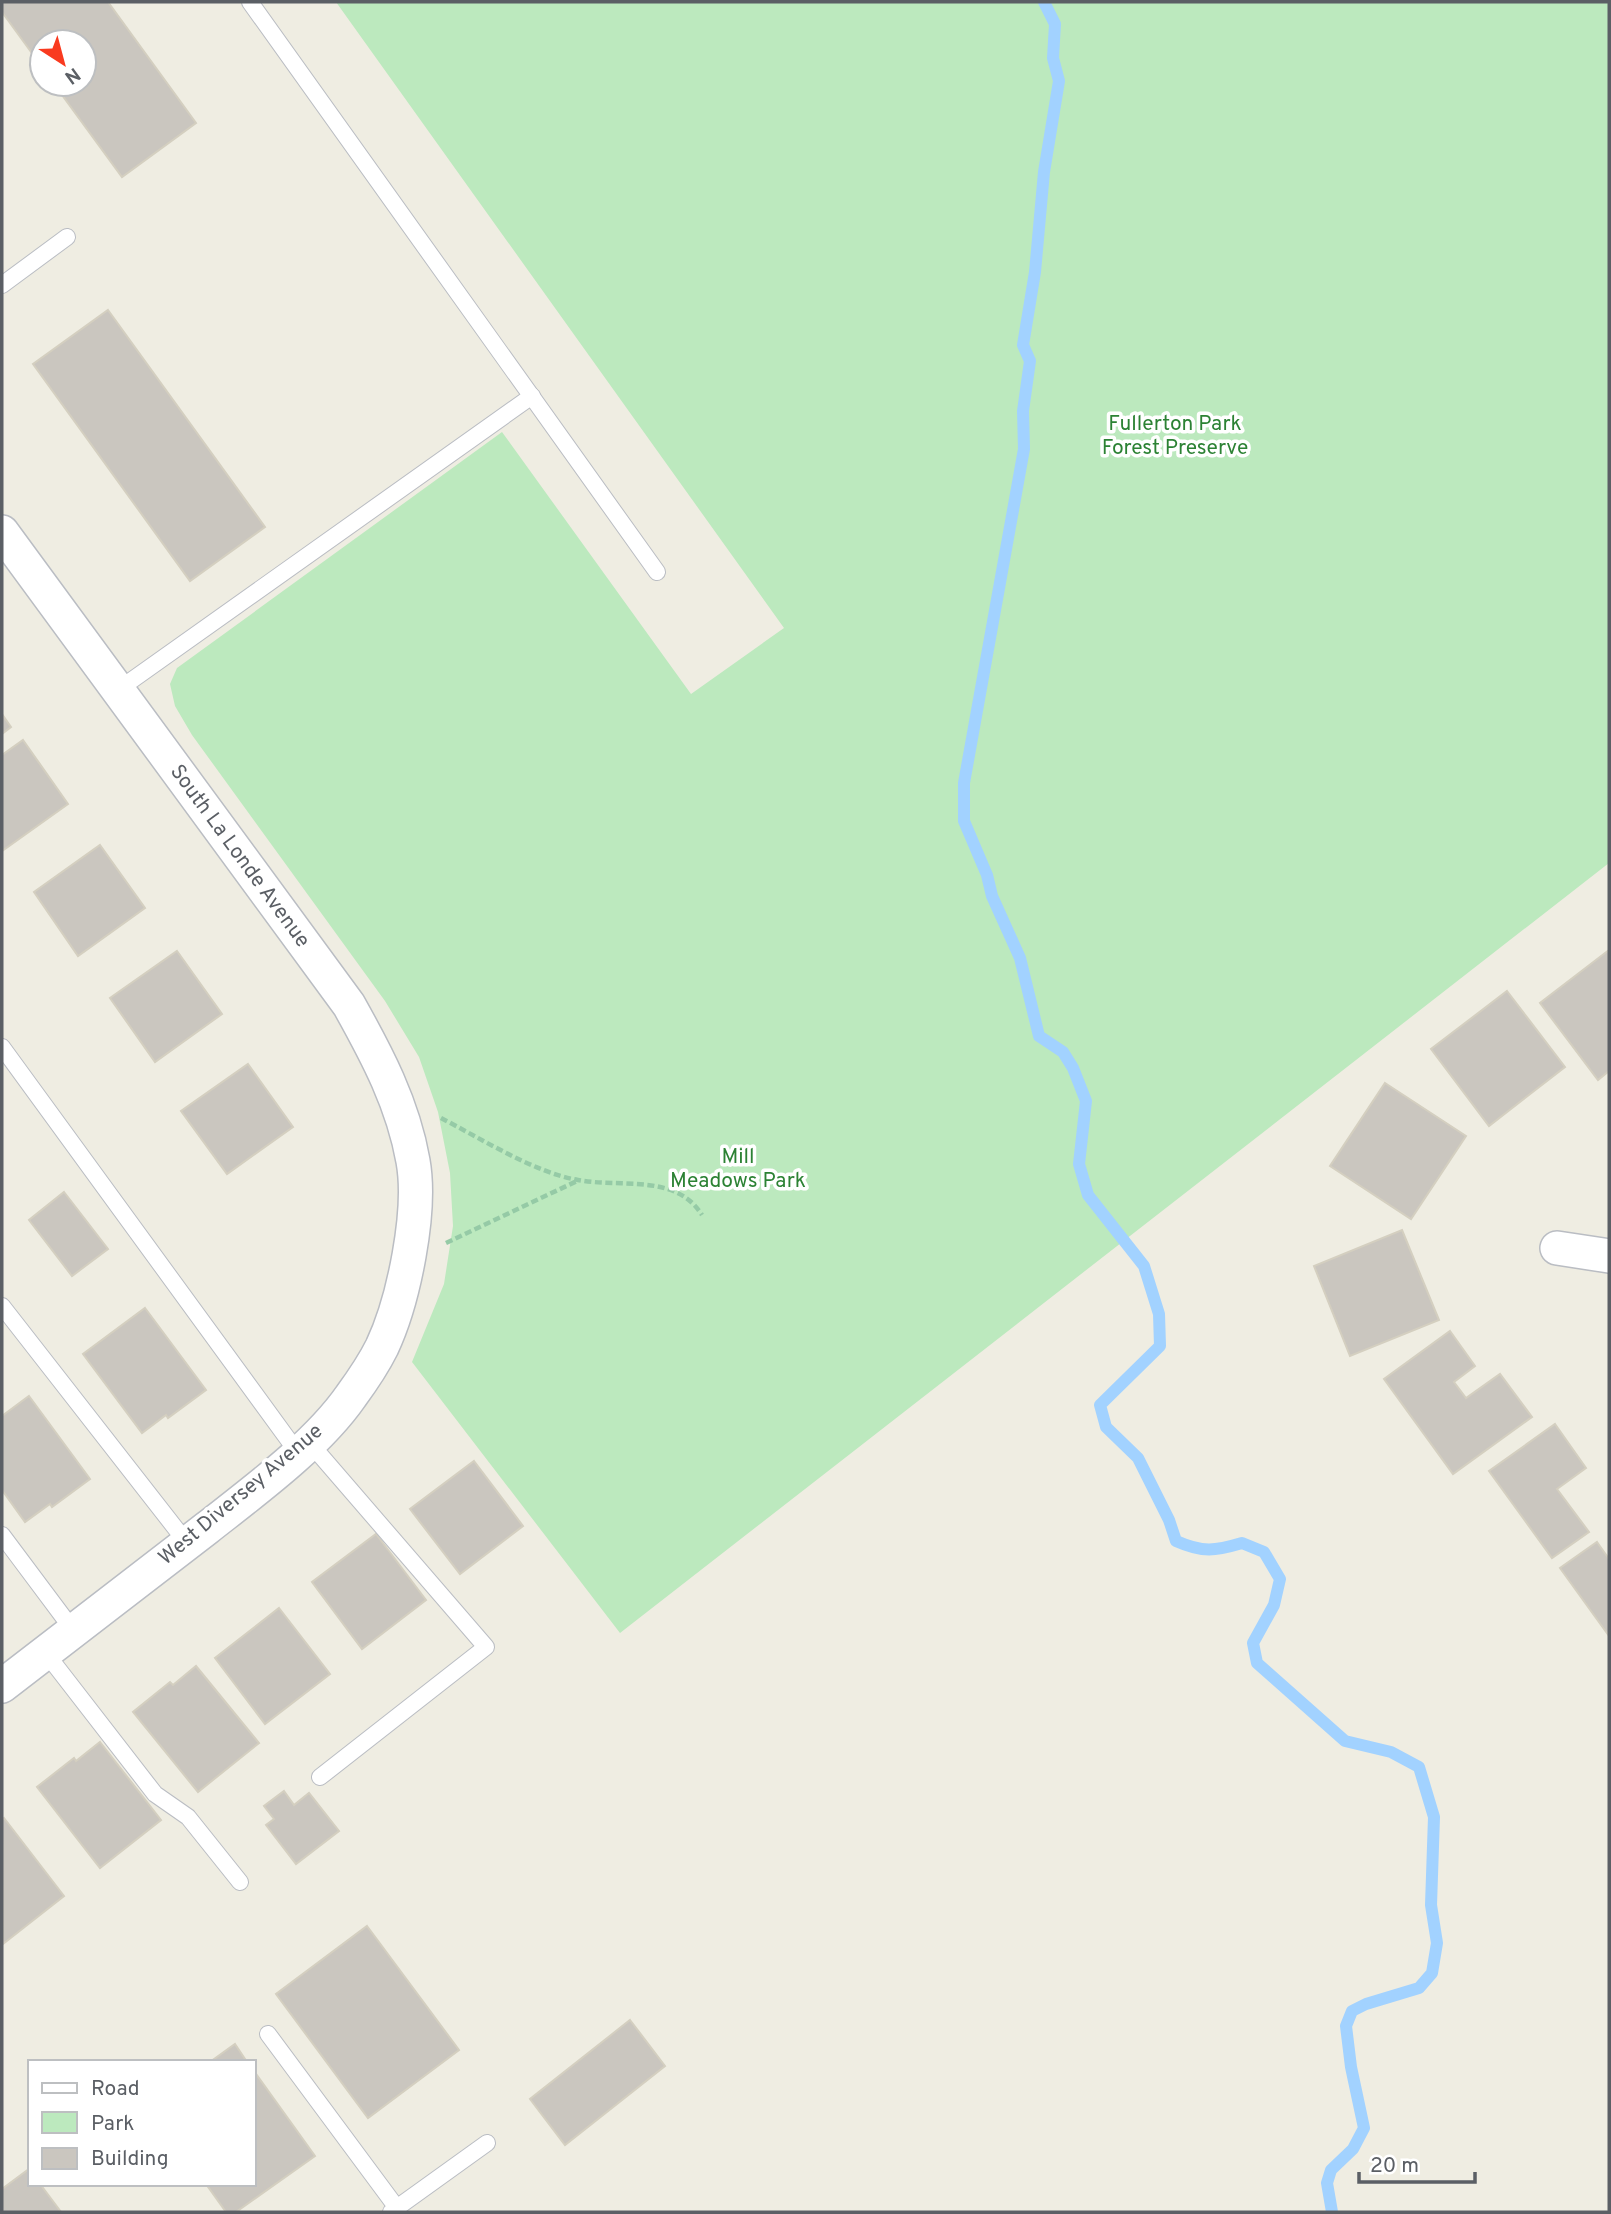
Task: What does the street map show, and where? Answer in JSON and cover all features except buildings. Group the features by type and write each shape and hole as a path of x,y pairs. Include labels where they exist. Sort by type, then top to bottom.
{"street":[{"name":"South La Londe Avenue","path":"2,532 349,1005 382,1063 402,1114 414,1163 415,1210"},
{"name":"West Diversey Avenue","path":"2,1686 187,1543 303,1447 350,1398 382,1347 405,1279 415,1210"},
{"path":"1557,1248 1609,1256"}],"lane":[{"path":"250,2 657,572"},
{"path":"2,285 67,237"},
{"path":"118,690 531,397"},
{"path":"2,1047 303,1447 486,1647 320,1777"},
{"path":"2,1306 187,1543"},
{"path":"2,1535 74,1630"},
{"path":"45,1652 155,1794 188,1817 240,1882"},
{"path":"268,2034 394,2210 487,2143"}],"path":[{"path":"393,1094 551,1173 578,1180 664,1187 682,1194 695,1204 702,1214"},
{"path":"407,1262 578,1180"}],"green space":[{"name":"Fullerton Park Forest Preserve","path":"336,2 1609,2 1609,863 620,1633 412,1362 444,1284 453,1226 450,1173 438,1112 419,1057 385,1001 192,735 175,706 170,684 177,668 502,432 691,694 784,628"}],"waterway":[{"path":"1044,2 1055,24 1053,58 1059,81 1044,172 1035,272 1023,345 1030,361 1023,411 1024,449 964,783 964,821 987,875 992,896 1020,958 1039,1036 1063,1052 1073,1068 1086,1101 1079,1164 1088,1195 1144,1266 1159,1314 1160,1346 1100,1405 1106,1427 1138,1458 1169,1520 1176,1541 1209,1550 1242,1543 1264,1552 1280,1579 1274,1605 1253,1643 1257,1663 1345,1741 1391,1752 1419,1767 1434,1817 1431,1905 1437,1943 1432,1973 1419,1988 1352,2011 1346,2026 1351,2067 1364,2128 1353,2149 1331,2170 1327,2183 1332,2212"}],"park label":[{"name":"Mill Meadows Park","path":"738,1169"}]}
